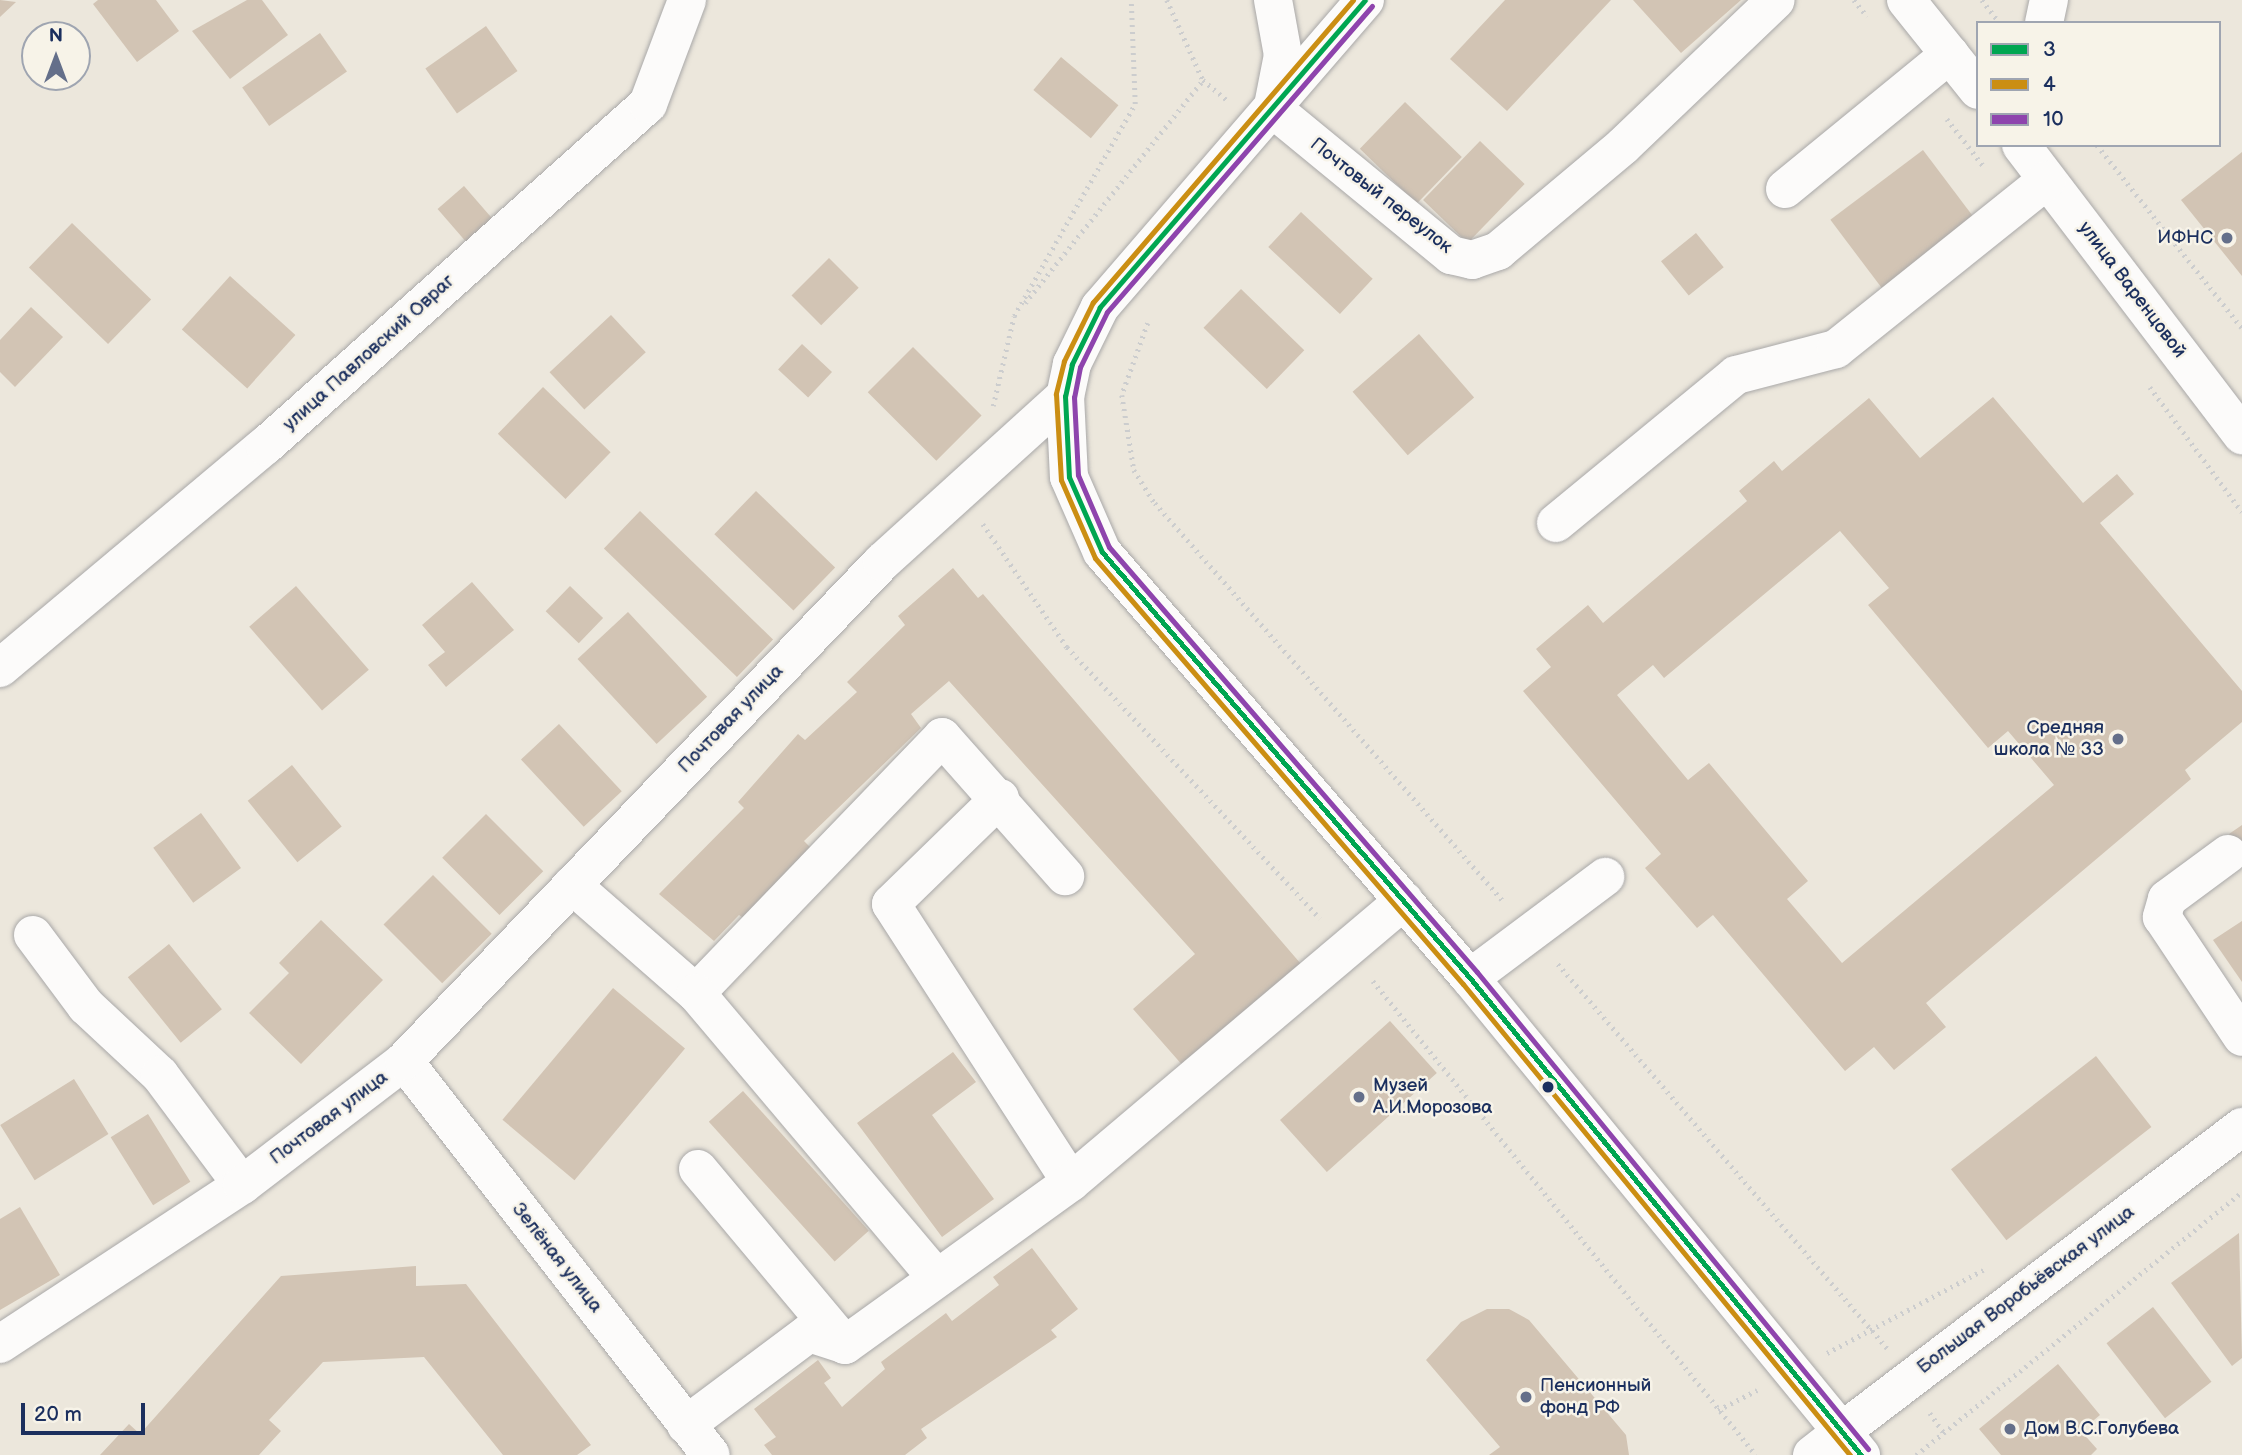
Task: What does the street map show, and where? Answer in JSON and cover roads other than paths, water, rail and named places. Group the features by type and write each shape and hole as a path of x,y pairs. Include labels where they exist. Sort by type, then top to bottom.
{"street":[{"name":"улица Павловский Овраг","path":"0,668 265,446 648,104 687,0"},
{"path":"1272,108 1283,55 1273,0"},
{"path":"1365,0 1100,307 1079,344 1065,396 1069,477 1102,552 1470,978 1838,1447"},
{"name":"Почтовый переулок","path":"1272,108 1451,255 1472,260 1498,251 1623,146 1776,0"},
{"path":"1786,189 1969,76 1906,0"},
{"path":"2044,21 2049,0"},
{"name":"улица Варенцовой","path":"2022,147 2239,425"},
{"path":"1556,523 1737,375 1836,349 2047,180"},
{"name":"Почтовая улица","path":"0,1344 242,1185 404,1061 966,482 1065,396"},
{"path":"696,993 942,737 1000,798 1065,876"},
{"path":"1000,798 891,904 1071,1182"},
{"path":"2228,855 2167,899 2162,917 2242,1037"},
{"path":"1470,978 1605,877"},
{"path":"572,885 696,993 937,1278"},
{"path":"845,1345 1071,1182 1404,901"},
{"path":"33,935 86,1006 160,1075 242,1185"},
{"name":"Зелёная улица","path":"404,1061 711,1455"},
{"name":"Большая Воробьёвская улица","path":"1838,1447 2242,1128"},
{"path":"698,1169 845,1345"},
{"path":"686,1424 809,1333 845,1345"}],"place":[{"name":"ИФНС","path":"2227,238"},
{"name":"Средняя школа № 33","path":"2118,739"},
{"name":"Музей А.И.Морозова","path":"1359,1097"},
{"name":"Пенсионный фонд РФ","path":"1526,1397"},
{"name":"Дом В.С.Голубева","path":"2010,1429"}]}
